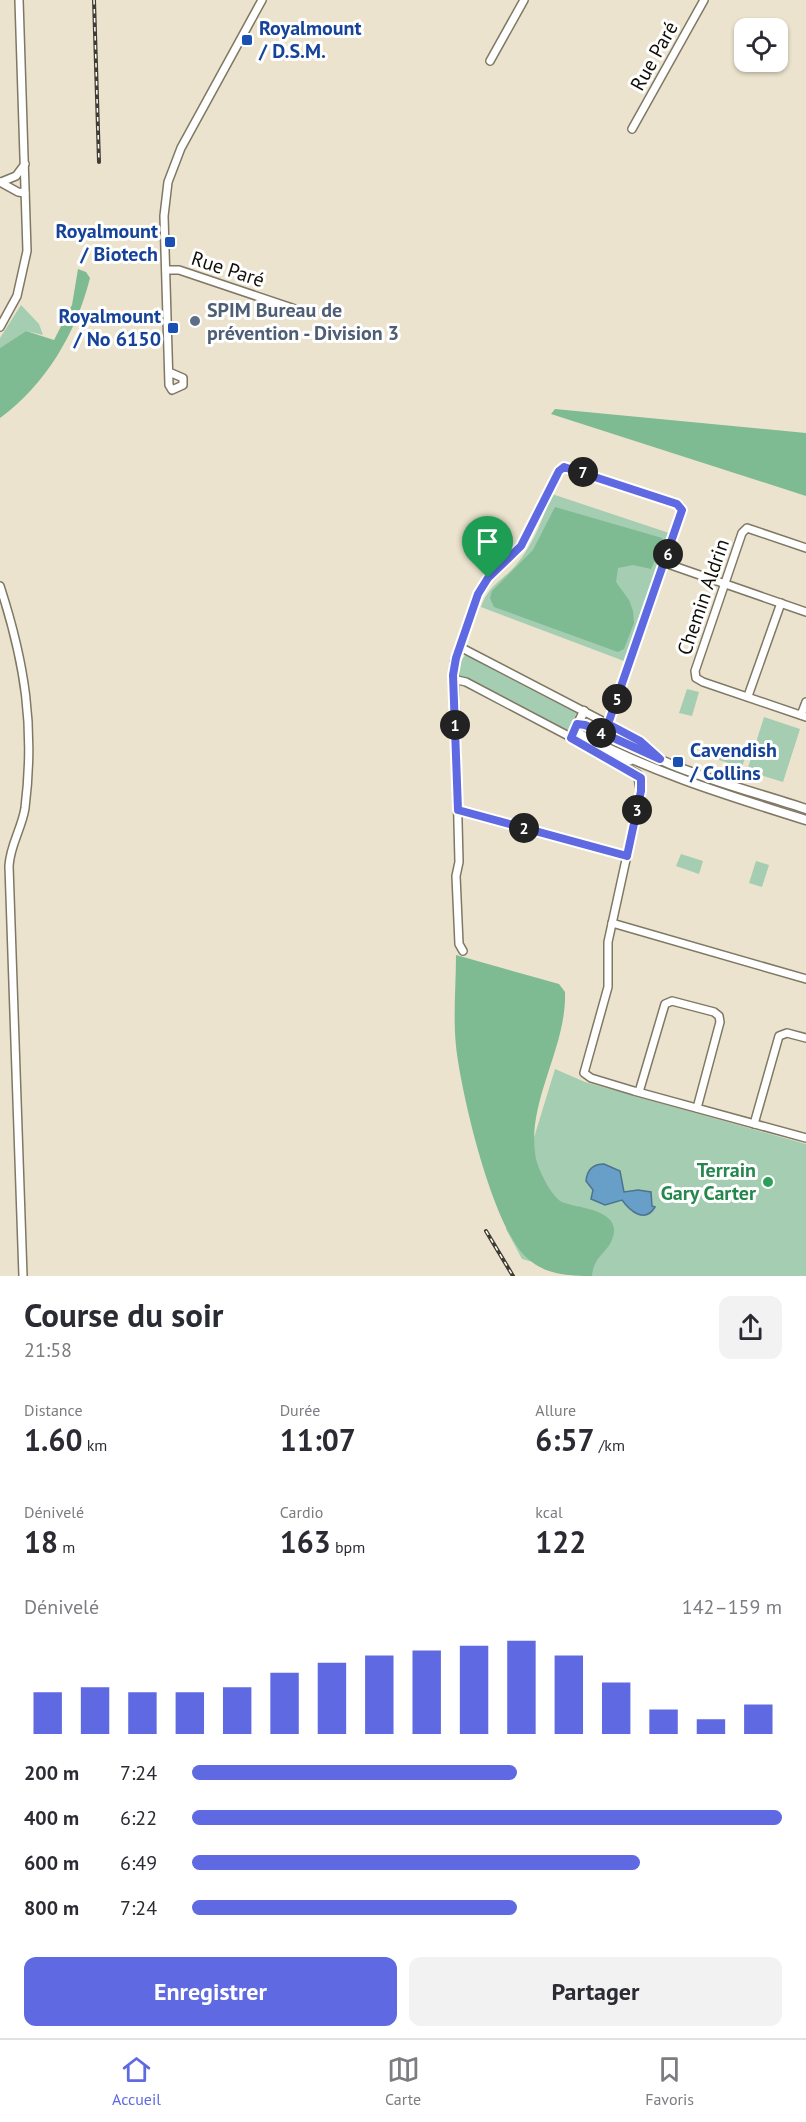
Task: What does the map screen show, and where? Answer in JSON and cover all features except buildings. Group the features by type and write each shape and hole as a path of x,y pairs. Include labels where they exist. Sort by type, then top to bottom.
{"main road":[{"path":"574,731 584,711"},
{"path":"574,731 589,727 660,759 806,809"},
{"path":"574,731 660,772 806,820"},
{"path":"597,751 640,776 641,791"},
{"path":"641,791 649,777 660,772"}],"street":[{"path":"0,327 14,304 24,274 27,251 19,0"},
{"path":"169,372 164,205 171,171 181,148 262,0"},
{"path":"490,62 524,0"},
{"name":"Rue Paré","path":"632,129 704,0"},
{"path":"0,182 16,176 25,164"},
{"path":"0,182 18,192 26,193"},
{"name":"Rue Paré","path":"166,270 179,270 313,315"},
{"path":"463,951 459,944 456,889 459,862 453,679 460,647 482,588 521,546 559,471 564,467 677,504 682,510 608,724"},
{"name":"Chemin Aldrin","path":"748,696 696,678 695,671 742,533 747,528 806,548"},
{"path":"665,563 806,612"},
{"path":"0,586 22,667 29,714 24,811 9,866 23,1276"},
{"path":"780,603 748,696 804,716 806,702"},
{"path":"460,647 640,741 660,759"},
{"path":"453,679 466,682 574,731 597,751 647,765"},
{"path":"641,791 607,948 608,987 584,1074 639,1092 806,1138"},
{"path":"458,810 627,856"},
{"path":"612,923 806,979"},
{"path":"639,1092 664,1005 672,1001 694,1007 715,1013 720,1020 697,1108"},
{"path":"754,1124 779,1036 787,1033 806,1038"}],"green space":[{"path":"78,269 86,272 90,278 68,338 32,390 0,418 0,348 26,331 54,340 72,305"},
{"path":"21,305 39,324 43,335 26,331 0,348 0,338"},
{"path":"555,409 806,433 806,496 551,414"},
{"path":"552,494 669,533 624,661 481,607 493,586 514,567 525,553 538,529"},
{"path":"555,507 662,538 663,542 651,569 633,565 618,568 616,582 629,600 634,623 624,649 618,652 494,607 490,598 492,591 533,550"},
{"path":"466,654 577,711 569,731 566,732 459,676 459,664"},
{"path":"687,689 699,692 692,716 679,713"},
{"path":"764,717 800,729 783,782 747,771"},
{"path":"723,747 746,755 742,767 719,760"},
{"path":"681,854 703,861 699,874 676,866"},
{"path":"756,861 769,865 762,887 749,883"},
{"path":"456,955 559,984 565,992 560,1034 536,1117 534,1138 536,1159 540,1170 558,1199 602,1214 613,1224 614,1232 610,1244 596,1262 592,1276 556,1273 532,1262 513,1240 501,1216 480,1157 459,1067 455,1023"},
{"path":"555,1069 585,1082 806,1144 806,1276 583,1276 522,1259 506,1229"}],"water":[{"path":"604,1164 620,1171 624,1192 638,1190 651,1192 652,1206 655,1207 651,1212 642,1215 633,1212 622,1200 605,1205 591,1199 593,1190 586,1181 588,1174 593,1166"}],"railway":[{"path":"94,0 99,162"},
{"path":"486,1231 513,1276"}],"place":[{"name":"Royalmount / D.S.M.","path":"247,40"},
{"name":"Royalmount / Biotech","path":"170,242"},
{"name":"SPIM Bureau de prévention - Division 3","path":"195,321"},
{"name":"Royalmount / No 6150","path":"173,328"},
{"name":"Cavendish / Collins","path":"678,762"},
{"name":"Terrain Gary Carter","path":"768,1182"}],"route":[{"path":"561,468 571,468 677,504 682,510 608,724 640,741 660,759 585,725 577,724 571,738 641,778 641,791 627,856 458,810 453,671 478,594 488,578 521,546 561,468"}]}
